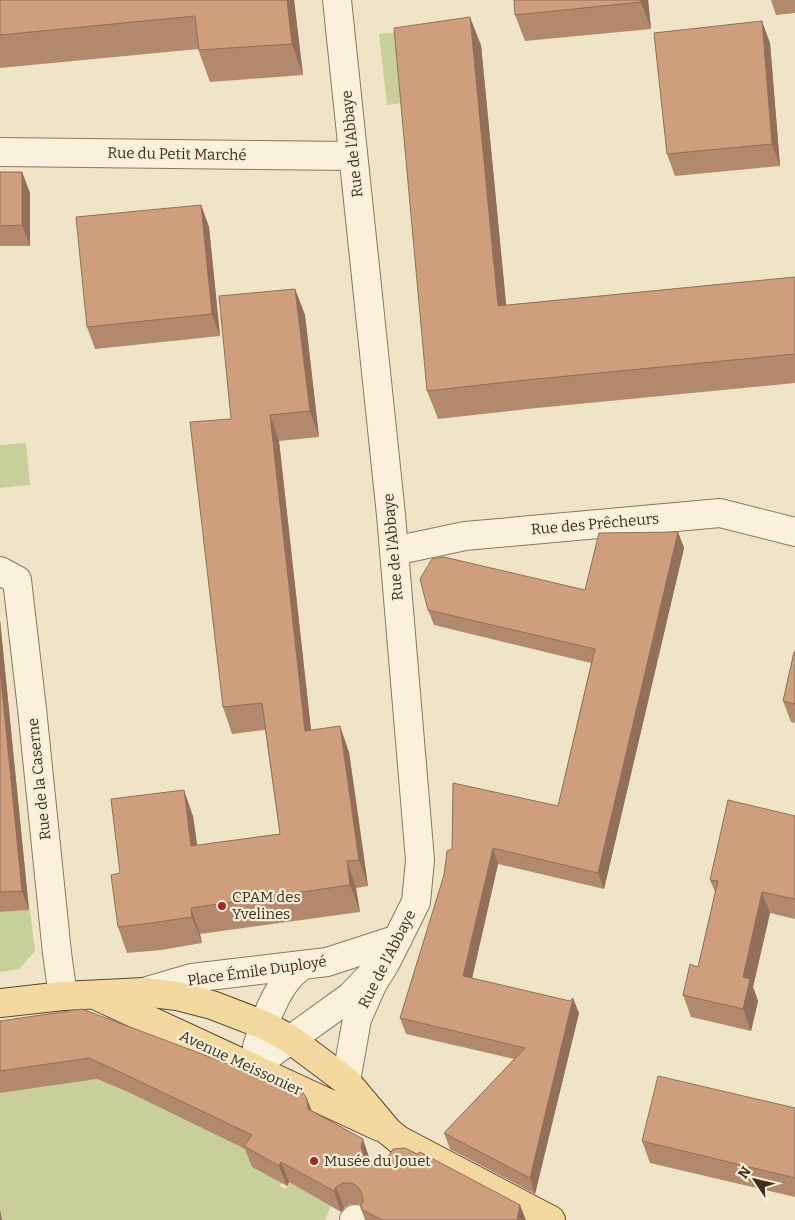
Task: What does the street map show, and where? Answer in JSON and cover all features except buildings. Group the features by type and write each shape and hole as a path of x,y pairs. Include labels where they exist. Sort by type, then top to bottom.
{"main road":[{"name":"Avenue Meissonier","path":"0,1003 63,996 144,992 177,996 212,1005 264,1025 290,1039 346,1081 392,1144"},
{"name":"Avenue Meissonier","path":"94,995 251,1068 392,1144 551,1220"}],"street":[{"name":"Rue de l'Abbaye","path":"337,0 394,551 420,860 416,902 385,964 373,983 357,1019 346,1081"},
{"name":"Rue du Petit Marché","path":"0,152 353,156"},
{"name":"Rue des Prêcheurs","path":"394,551 465,536 720,513 795,532"},
{"name":"Rue de la Caserne","path":"0,571 18,580 63,996"},
{"name":"Place Émile Duployé","path":"144,992 192,978 327,962 398,939"},
{"path":"251,1068 351,996 370,976 398,939"},
{"path":"251,1068 264,1025 279,991 303,965"}],"green space":[{"path":"402,32 408,102 387,105 379,34"},
{"path":"26,443 30,485 0,488 0,445"},
{"path":"30,910 35,951 19,969 0,972 0,912"},
{"path":"97,1079 128,1092 259,1156 281,1183 280,1186 286,1189 289,1182 331,1206 325,1220 2,1220 0,1209 0,1093"}],"place":[{"name":"CPAM des Yvelines","path":"222,906"},
{"name":"Musée du Jouet","path":"314,1161"}]}
